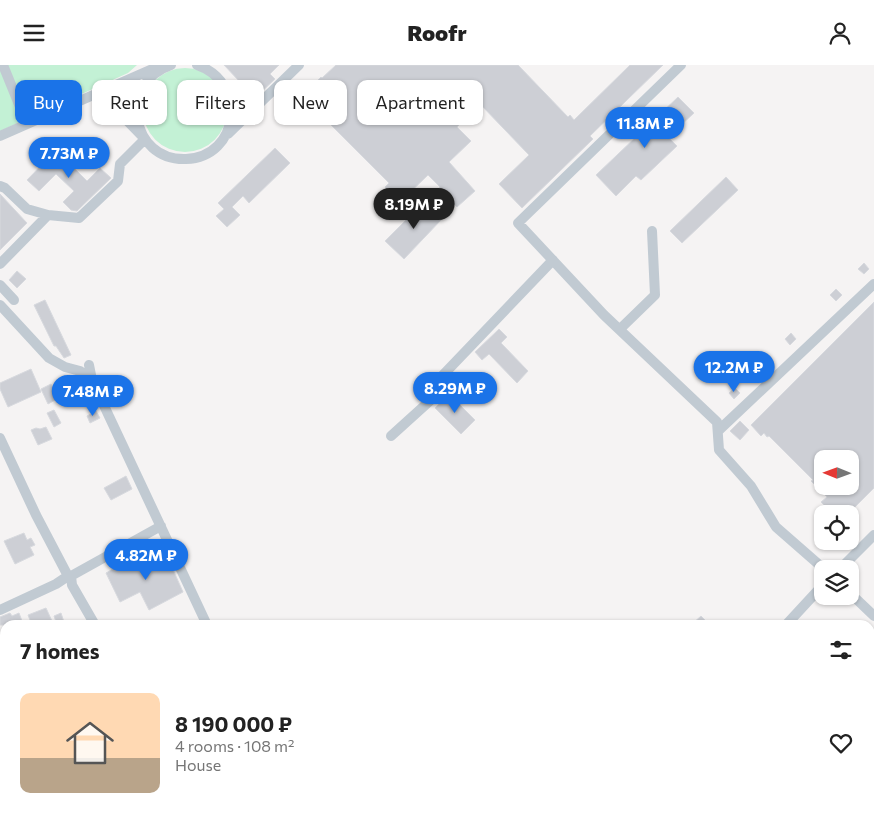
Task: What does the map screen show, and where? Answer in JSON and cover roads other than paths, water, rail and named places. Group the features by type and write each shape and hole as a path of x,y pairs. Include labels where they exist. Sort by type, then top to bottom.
{"street":[{"path":"3,65 15,94"},
{"path":"124,80 148,68 167,65"},
{"path":"149,80 157,72 171,65"},
{"path":"198,65 212,72 220,80"},
{"path":"264,99 299,65"},
{"path":"681,65 518,223 604,315 718,422 719,450 751,486 776,527 814,560"},
{"path":"0,136 25,125"},
{"path":"131,125 153,147 164,155 184,159 204,154 221,142 237,125"},
{"path":"138,125 145,139"},
{"path":"221,142 229,125"},
{"path":"0,186 5,188 26,209 48,215 79,218 118,181 120,164 145,139"},
{"path":"0,264 48,215"},
{"path":"620,329 654,295 652,231"},
{"path":"391,436 434,398 444,375 553,260"},
{"path":"718,431 874,284"},
{"path":"0,285 14,300"},
{"path":"0,305 49,358 65,367 80,371 92,379"},
{"path":"89,365 92,379 205,620"},
{"path":"0,438 36,515 68,576 0,610"},
{"path":"92,620 72,585 71,576 161,526"},
{"path":"849,560 874,535"},
{"path":"791,620 814,595"},
{"path":"859,602 874,616"}]}
